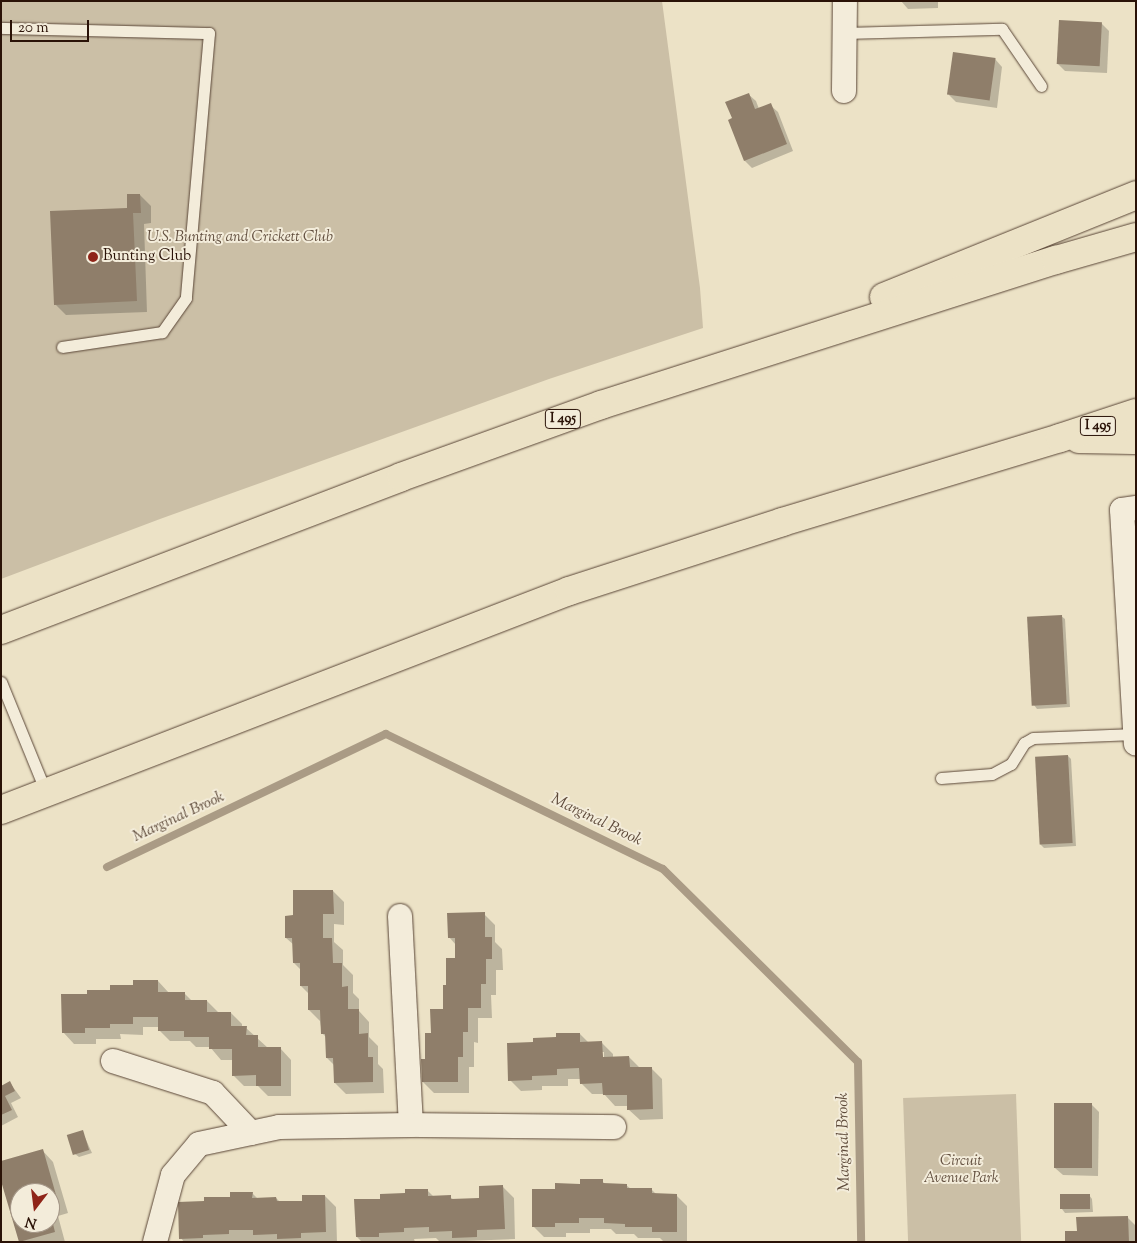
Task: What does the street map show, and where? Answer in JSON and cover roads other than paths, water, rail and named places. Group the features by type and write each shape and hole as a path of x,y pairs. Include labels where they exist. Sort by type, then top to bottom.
{"highway":[{"path":"690,375 1136,196"},
{"name":"I 495","path":"1,630 401,477 690,375 1056,260 1136,237"},
{"name":"I 495","path":"1,810 569,591 782,522 1060,438 1136,413"},
{"path":"1060,438 1136,440"}],"street":[{"path":"844,91 845,1"},
{"path":"1135,739 1122,510 1136,508"},
{"path":"400,916 411,1125"},
{"path":"113,1061 213,1093 251,1133"},
{"path":"155,1242 173,1175 199,1144 279,1127 411,1125 614,1127"}],"lane":[{"path":"1,28 209,33 186,298 162,332 62,347"},
{"path":"844,33 1002,29 1041,86"},
{"path":"1,682 46,792"},
{"path":"941,778 992,774 1011,764 1024,743 1033,738 1135,739"}],"waterway":[{"name":"Marginal Brook","path":"107,867 386,734 663,869 858,1062 861,1242"}],"place":[{"name":"Bunting Club","path":"93,257"}],"park label":[{"name":"U.S. Bunting and Crickett Club","path":"240,238"},
{"name":"Circuit Avenue Park","path":"961,1170"}]}
